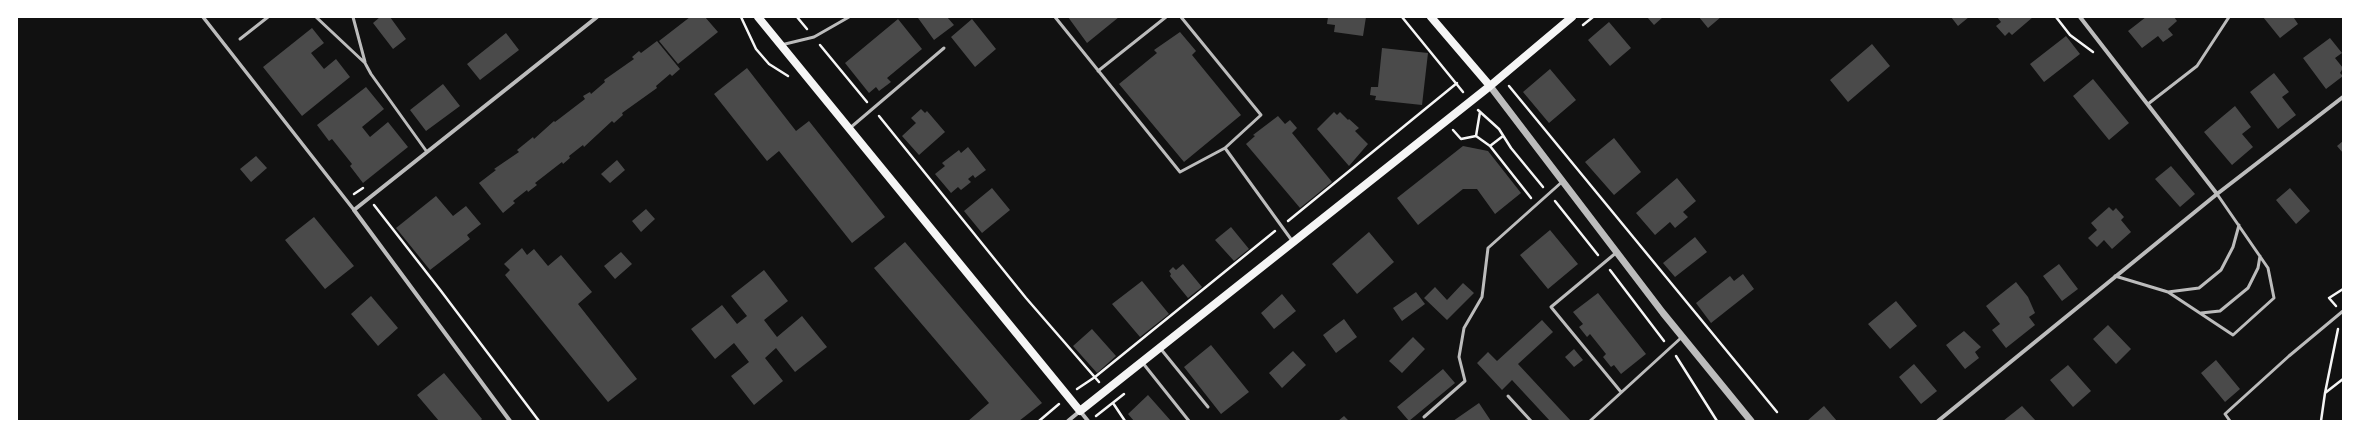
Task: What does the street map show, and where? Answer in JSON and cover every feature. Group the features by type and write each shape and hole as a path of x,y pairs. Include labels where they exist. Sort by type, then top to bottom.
{"main road":[{"path":"758,17 1080,412 1490,86 1572,17"},
{"path":"1431,17 1490,86"}],"street":[{"path":"203,17 354,210 510,421"},
{"path":"354,210 597,17"},
{"path":"2080,17 2217,194"},
{"path":"1490,86 1682,337 1751,421"},
{"path":"1938,421 2217,194 2343,96"},
{"path":"1068,421 1080,412 1088,421"}],"lane":[{"path":"240,39 268,17"},
{"path":"316,17 365,63"},
{"path":"353,17 365,63 371,74 427,152"},
{"path":"780,45 814,37 849,17"},
{"path":"1055,17 1180,172 1225,148 1261,115 1181,17"},
{"path":"1098,71 1166,17"},
{"path":"2148,104 2197,66 2229,17"},
{"path":"849,129 944,48"},
{"path":"1225,148 1293,242"},
{"path":"1424,417 1465,381 1459,356 1464,328 1482,297 1488,248 1563,181"},
{"path":"2115,276 2168,292 2233,335 2274,298 2268,268 2217,194"},
{"path":"2168,292 2199,288 2221,270 2233,247 2239,225"},
{"path":"1617,252 1551,307 1622,392"},
{"path":"2201,313 2220,311 2248,288 2258,268 2260,256"},
{"path":"2230,421 2225,414 2289,356 2342,312"},
{"path":"1590,421 1682,337"},
{"path":"1160,348 1208,407"},
{"path":"1142,362 1189,421"},
{"path":"1508,396 1531,421"}],"path":[{"path":"797,17 1026,298 1106,391 1125,421"},
{"path":"1402,17 1470,102 1499,128 1510,148 1604,262 1670,348 1718,421"},
{"path":"2056,17 2070,35 2090,51 2112,57"},
{"path":"1501,77 1777,412"},
{"path":"1039,421 1067,396 1095,378 1456,83"},
{"path":"1476,136 1480,112"},
{"path":"1453,130 1461,139 1476,136 1490,146 1536,205"},
{"path":"1490,146 1503,136"},
{"path":"368,198 441,291 539,421"},
{"path":"2329,298 2343,289"},
{"path":"2321,421 2325,393 2342,312"},
{"path":"2325,393 2343,379"}],"building":[{"path":"380,17 390,17 406,39 393,49 373,23"},
{"path":"690,17 705,17 718,32 678,64 659,41"},
{"path":"947,17 954,25 934,40 918,18"},
{"path":"1068,17 1119,17 1087,43"},
{"path":"1328,17 1366,17 1363,36 1334,32 1335,25 1327,24"},
{"path":"1647,17 1663,17 1654,25"},
{"path":"1699,17 1721,17 1708,28"},
{"path":"1951,17 1969,17 1958,26"},
{"path":"1997,17 2033,17 2012,35 2009,32 2005,36 1996,26 2001,22"},
{"path":"2146,17 2174,17 2177,21 2168,29 2173,35 2163,42 2158,36 2142,48 2128,31"},
{"path":"2263,17 2295,17 2294,18 2298,24 2280,38"},
{"path":"898,19 922,49 887,78 891,82 879,91 876,87 869,93 845,63"},
{"path":"972,19 996,49 975,67 951,37"},
{"path":"1609,22 1631,48 1610,66 1588,40"},
{"path":"312,28 324,43 311,53 324,69 336,59 350,77 302,116 263,67"},
{"path":"1180,32 1196,51 1192,55 1241,115 1184,162 1119,84 1157,53 1154,50"},
{"path":"506,33 519,50 480,80 467,64"},
{"path":"2066,36 2080,54 2044,82 2030,64"},
{"path":"2330,38 2342,53 2335,58 2343,68 2340,73 2343,76 2326,89 2303,58"},
{"path":"657,41 680,69 672,76 670,74 656,86 657,88 622,113 623,115 614,123 612,121 584,147 583,145 569,156 570,158 563,164 562,162 535,183 537,185 528,192 527,190 513,201 515,203 503,213 479,183 496,170 494,169 519,152 517,150 533,137 534,139 554,121 555,122 585,99 583,96 590,92 591,94 605,82 604,80 634,59 632,57 639,51 641,53"},
{"path":"1872,44 1890,66 1848,102 1830,80"},
{"path":"1382,48 1428,53 1422,105 1375,100 1376,96 1370,95 1371,87 1378,87"},
{"path":"747,68 796,131 809,121 885,217 852,243 779,151 767,161 714,94"},
{"path":"1550,69 1576,100 1549,123 1523,92"},
{"path":"2274,73 2289,92 2282,97 2296,115 2278,129 2250,92"},
{"path":"2093,79 2129,123 2109,140 2073,96"},
{"path":"443,84 460,106 426,131 410,110"},
{"path":"366,87 384,109 362,127 370,137 388,122 408,147 363,183 350,166 352,164 332,139 329,141 317,125"},
{"path":"2235,106 2251,127 2242,134 2253,147 2232,165 2204,132"},
{"path":"921,109 925,113 927,111 945,132 919,155 902,136 916,123 911,118"},
{"path":"1334,112 1337,115 1340,112 1359,128 1355,131 1368,144 1349,166 1317,129"},
{"path":"1278,116 1285,124 1290,120 1297,128 1292,133 1332,182 1300,208 1246,144 1255,136 1253,135"},
{"path":"1614,138 1641,172 1614,195 1585,162"},
{"path":"2343,141 2343,153 2337,146"},
{"path":"1463,146 1488,151 1521,193 1495,214 1477,189 1463,189 1418,225 1397,198"},
{"path":"968,147 986,170 975,178 973,175 968,179 971,182 961,190 958,187 951,193 935,174 945,166 942,163 959,150 961,153"},
{"path":"256,156 267,168 251,182 240,169"},
{"path":"617,160 625,170 610,183 601,174"},
{"path":"2171,166 2195,194 2180,207 2155,179"},
{"path":"1677,178 1696,201 1683,212 1688,217 1675,228 1670,222 1655,235 1636,213"},
{"path":"992,188 1010,210 982,233 964,211"},
{"path":"2290,188 2310,211 2296,224 2276,200"},
{"path":"436,196 453,216 466,206 481,224 467,235 470,239 430,270 396,228"},
{"path":"2109,207 2113,211 2116,208 2124,217 2121,220 2131,232 2112,249 2104,240 2097,247 2088,238 2097,230 2091,223"},
{"path":"646,209 655,219 641,232 632,221"},
{"path":"314,217 354,266 325,289 285,240"},
{"path":"1231,227 1249,249 1234,261 1215,240"},
{"path":"1550,230 1578,264 1548,289 1520,255"},
{"path":"1369,232 1394,262 1357,294 1332,264"},
{"path":"1695,237 1707,252 1675,277 1663,263"},
{"path":"905,242 1042,403 1019,421 968,421 989,403 874,268"},
{"path":"522,248 527,255 534,249 548,266 561,255 592,292 578,304 637,379 608,402 505,275 510,270 504,264"},
{"path":"621,252 632,264 615,279 604,266"},
{"path":"1183,264 1202,287 1188,298 1170,276 1171,274 1169,271 1173,267 1176,270"},
{"path":"2059,264 2078,289 2062,301 2043,276"},
{"path":"764,270 788,301 764,320 777,337 802,316 827,347 795,372 776,348 765,358 783,381 754,405 731,376 749,362 734,343 715,359 691,329 722,305 737,324 747,316 731,296"},
{"path":"1743,274 1754,289 1711,323 1696,303 1730,276 1734,281"},
{"path":"1142,281 1169,314 1140,337 1112,304"},
{"path":"2016,282 2028,297 2035,313 2029,317 2035,325 2006,348 1992,330 2000,324 1986,306"},
{"path":"1463,283 1474,293 1447,320 1424,298 1435,287 1447,300"},
{"path":"1416,292 1425,304 1402,321 1393,308"},
{"path":"1598,293 1646,354 1621,374 1614,365 1611,367 1603,357 1606,354 1590,334 1587,337 1579,327 1583,324 1573,312"},
{"path":"1282,294 1296,311 1274,329 1261,313"},
{"path":"371,296 398,328 378,346 351,314"},
{"path":"1896,301 1917,326 1890,349 1868,324"},
{"path":"1344,319 1357,337 1336,353 1323,335"},
{"path":"1542,320 1553,332 1518,364 1571,421 1550,421 1512,380 1502,390 1477,363 1488,352 1497,361"},
{"path":"2108,325 2131,349 2116,364 2093,339"},
{"path":"1092,329 1116,356 1097,373 1073,346"},
{"path":"1964,331 1981,347 1975,352 1979,358 1965,369 1946,345"},
{"path":"1413,337 1425,349 1402,373 1389,361"},
{"path":"1211,345 1249,392 1221,414 1184,367"},
{"path":"1574,349 1583,360 1574,367 1565,357"},
{"path":"1293,351 1306,365 1282,388 1269,373"},
{"path":"2216,360 2240,389 2225,402 2201,373"},
{"path":"1914,364 1937,391 1921,404 1899,377"},
{"path":"2068,365 2091,391 2073,407 2050,380"},
{"path":"1443,369 1455,383 1409,421 1397,407"},
{"path":"444,373 482,419 480,421 439,421 417,395"},
{"path":"1148,395 1171,421 1134,421 1128,414"},
{"path":"1479,403 1491,421 1453,421"},
{"path":"1824,406 1837,421 1807,421"},
{"path":"2022,406 2036,421 2003,421"},
{"path":"1344,416 1349,421 1338,421"}]}
